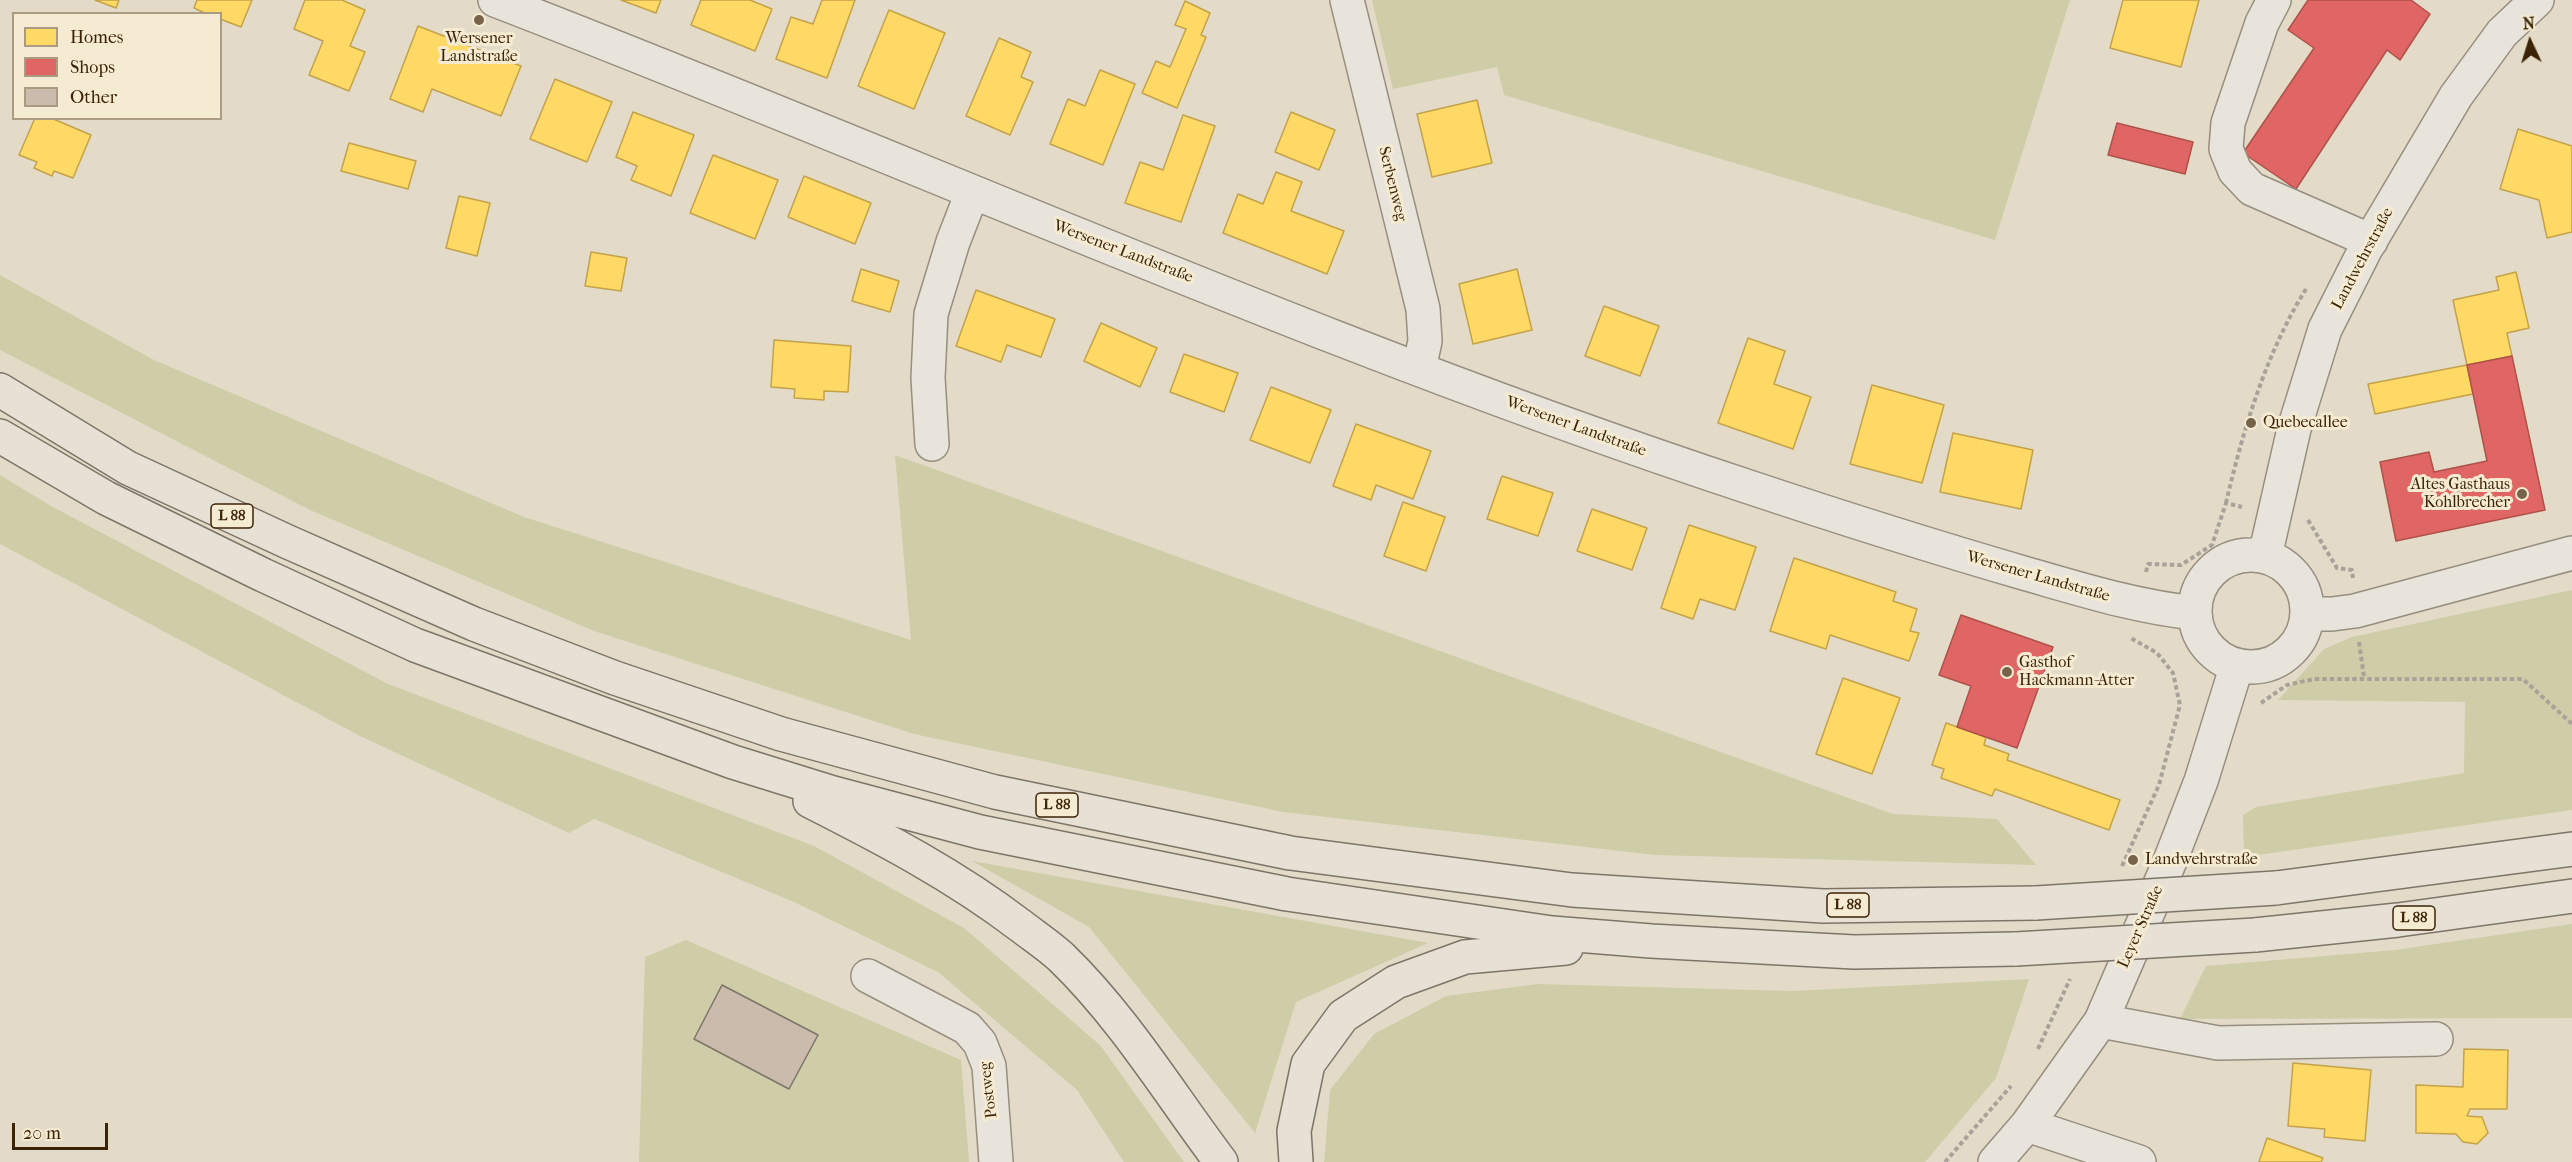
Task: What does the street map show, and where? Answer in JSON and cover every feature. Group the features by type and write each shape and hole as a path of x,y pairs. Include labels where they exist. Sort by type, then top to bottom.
{"highway":[{"name":"L 88","path":"0,390 128,468 474,624 615,678 781,734 995,792 1290,853 1572,890 1823,906 2036,903 2276,888 2572,849"},
{"name":"L 88","path":"0,436 106,498 263,575 415,645 733,762 833,793 980,832 1287,894 1552,933 1854,952 2016,949 2255,935 2398,920 2572,896"},
{"path":"733,762 932,864 1001,911 1060,956 1150,1061 1221,1162"},
{"path":"1296,1162 1294,1131 1308,1064 1343,1016 1396,982 1465,957 1651,941"}],"street":[{"name":"Wersener Landstraße","path":"495,0 972,193 1419,369 1673,462 1918,543 2136,605 2195,613"},
{"name":"Serbenweg","path":"1347,0 1423,309 1425,341 1419,369"},
{"path":"2274,0 2262,22 2228,123 2226,149 2235,171 2252,189 2370,242"},
{"name":"Landwehrstraße","path":"2265,556 2294,429 2325,329 2370,242 2456,96 2502,33 2537,0"},
{"path":"932,444 928,378 931,314 953,242 972,193"},
{"path":"2308,614 2355,611 2572,553"},
{"path":"2248,554 2265,556 2292,571 2304,591 2308,614 2304,630 2296,644 2285,656 2270,664 2254,667 2237,665 2212,651 2203,640 2195,613 2197,596 2204,580 2216,567 2231,558 2248,554"},
{"name":"Leyer Straße","path":"1995,1162 2027,1125 2101,1021 2170,861 2201,781 2237,665"},
{"name":"Postweg","path":"868,976 967,1028 980,1043 989,1066 996,1162"},
{"path":"2101,1021 2218,1043 2436,1039"},
{"path":"2027,1125 2139,1162"}],"path":[{"path":"2355,611 2352,570 2337,568 2307,519 2226,503 2212,545 2181,565 2148,564 2128,637 2157,652 2173,673 2180,705 2249,722 2264,699 2287,685 2314,679 2523,679 2572,724"}],"green space":[{"path":"1372,0 2070,0 1995,240 1504,95 1497,67 1393,89"},
{"path":"0,275 154,360 524,517 911,640 895,455 1893,814 1997,819 2036,865 1655,855 1283,812 914,734 594,631 310,510 0,350"},
{"path":"0,475 51,506 388,684 814,846 964,928 1100,1045 1184,1162 1124,1162 1077,1090 938,972 794,902 594,819 569,833 360,736 0,544"},
{"path":"2572,590 2572,810 2244,857 2243,815 2256,807 2464,773 2465,702 2278,700 2324,649 2352,637"},
{"path":"972,861 1428,943 1296,1002 1255,1133 1089,927"},
{"path":"2572,924 2572,1018 2180,1019 2206,966 2395,950"},
{"path":"686,940 961,1060 969,1162 639,1162 645,957"},
{"path":"2029,979 1996,1078 1925,1162 1324,1162 1330,1090 1374,1034 1446,996 1538,984 1792,991"}],"building: Homes":[{"path":"95,0 119,0 116,8"},
{"path":"197,0 252,0 241,27 222,20 222,12 203,12 194,8"},
{"path":"305,0 342,0 365,10 350,46 365,52 349,91 309,75 323,41 294,29"},
{"path":"621,0 661,0 656,13"},
{"path":"701,0 750,0 772,9 755,51 691,25"},
{"path":"822,0 855,0 827,78 776,59 791,17 813,24"},
{"path":"2123,0 2199,0 2181,67 2110,48"},
{"path":"1185,1 1210,13 1201,35 1206,37 1177,108 1142,93 1156,61 1170,67 1186,29 1175,25"},
{"path":"889,10 945,33 914,109 858,86"},
{"path":"418,26 521,66 501,116 432,89 423,112 390,99"},
{"path":"999,38 1031,52 1021,77 1033,82 1010,135 966,116"},
{"path":"1100,70 1135,84 1103,165 1050,144 1068,99 1085,106"},
{"path":"555,79 612,102 587,162 530,139"},
{"path":"1477,100 1492,163 1432,177 1417,114"},
{"path":"633,112 694,135 671,196 631,180 637,166 616,157"},
{"path":"1291,112 1335,130 1319,170 1275,152"},
{"path":"1183,115 1215,126 1181,222 1125,203 1140,162 1163,170"},
{"path":"34,120 56,120 91,135 73,178 54,171 52,176 34,168 37,162 19,155"},
{"path":"2518,129 2572,146 2572,232 2547,238 2539,200 2500,189"},
{"path":"349,143 416,161 408,189 341,171"},
{"path":"713,155 778,180 755,239 690,213"},
{"path":"1276,172 1302,182 1291,211 1344,231 1327,274 1223,233 1238,194 1263,204"},
{"path":"804,176 871,203 855,244 788,217"},
{"path":"459,196 490,203 477,256 446,248"},
{"path":"591,252 627,258 621,291 585,286"},
{"path":"861,269 899,281 890,312 852,301"},
{"path":"1517,269 1532,330 1473,344 1459,284"},
{"path":"2516,272 2529,328 2507,333 2512,356 2467,365 2453,300 2499,290 2496,277"},
{"path":"976,290 1055,319 1041,357 1007,345 1001,362 956,346"},
{"path":"1604,306 1659,326 1640,376 1585,356"},
{"path":"1101,323 1157,348 1140,387 1084,361"},
{"path":"1748,338 1785,351 1774,384 1811,397 1793,449 1718,423"},
{"path":"774,340 851,346 848,392 824,391 824,400 794,398 795,389 771,387"},
{"path":"1184,354 1238,373 1224,412 1170,392"},
{"path":"2467,365 2473,394 2375,414 2368,384"},
{"path":"1872,385 1944,405 1922,483 1850,464"},
{"path":"1271,387 1331,410 1310,463 1250,440"},
{"path":"1356,424 1431,451 1413,499 1376,485 1371,500 1333,486"},
{"path":"1953,433 2033,450 2021,509 1940,492"},
{"path":"1502,476 1553,493 1538,536 1487,519"},
{"path":"1403,502 1445,517 1426,571 1384,556"},
{"path":"1592,509 1647,528 1632,570 1577,551"},
{"path":"1689,525 1756,547 1735,610 1700,599 1693,619 1661,608"},
{"path":"1794,558 1896,592 1893,601 1917,609 1910,631 1919,633 1909,661 1830,635 1826,649 1770,631"},
{"path":"1843,678 1900,698 1872,774 1816,754"},
{"path":"1946,723 1986,737 1984,745 2009,754 2007,760 2120,800 2109,830 1995,789 1992,796 1941,778 1944,769 1932,765"},
{"path":"2464,1049 2508,1050 2507,1109 2470,1109 2467,1116 2482,1117 2488,1133 2477,1144 2463,1142 2456,1134 2416,1133 2416,1085 2463,1087"},
{"path":"2293,1063 2371,1070 2365,1141 2324,1137 2325,1129 2288,1126"},
{"path":"2267,1138 2323,1158 2321,1162 2259,1162"}],"building: Shops":[{"path":"2308,0 2411,0 2430,14 2400,60 2387,50 2296,189 2243,153 2314,48 2288,30"},
{"path":"2117,123 2193,142 2185,174 2108,155"},
{"path":"2512,356 2545,510 2396,541 2380,462 2429,452 2434,472 2487,461 2467,365"},
{"path":"1961,615 2053,647 2017,748 1957,727 1971,686 1939,675"}],"building: Other":[{"path":"722,985 818,1035 789,1089 694,1039"}],"place":[{"name":"Wersener Landstraße","path":"479,20"},
{"name":"Quebecallee","path":"2251,423"},
{"name":"Altes Gasthaus Kohlbrecher","path":"2522,494"},
{"name":"Gasthof Hackmann-Atter","path":"2007,672"},
{"name":"Landwehrstraße","path":"2133,860"}]}
